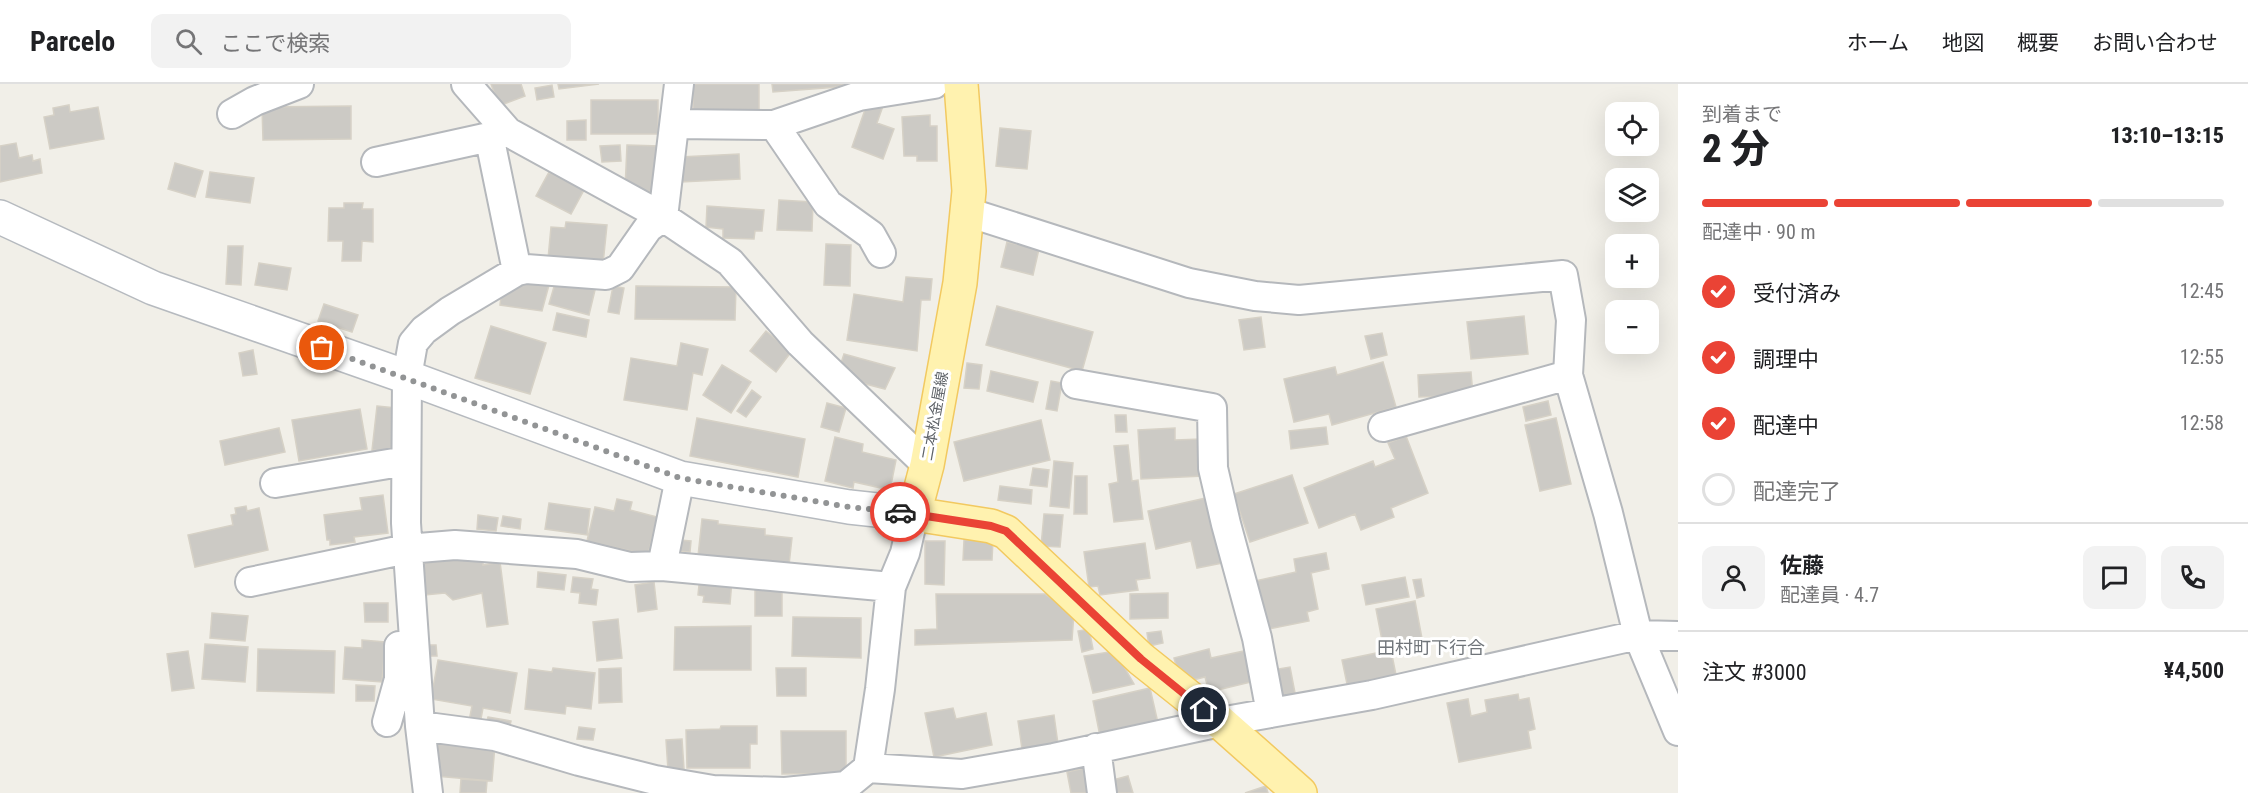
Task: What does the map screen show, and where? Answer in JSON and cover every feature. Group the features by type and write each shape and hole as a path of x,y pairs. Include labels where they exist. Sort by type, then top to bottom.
{"main road":[{"name":"二本松金屋線","path":"914,514 927,465 960,282 969,191 961,84"},
{"path":"914,514 991,526 1006,531 1141,659 1220,722 1300,793"}],"street":[{"path":"232,114 299,84"},
{"path":"466,84 496,128"},
{"path":"428,793 420,726 408,560 407,377 414,343 424,330 450,311 517,271 526,269 606,275 620,268 648,228 663,217 679,84"},
{"path":"675,124 774,125 859,96 934,84"},
{"path":"774,125 828,204 871,235 881,253"},
{"path":"496,128 491,145 517,271"},
{"path":"376,162 496,128 508,132 663,217 730,262 800,343 927,465"},
{"path":"967,212 1189,283 1255,296 1299,300 1563,275 1571,320 1568,375 1608,513 1638,635 1678,731"},
{"path":"0,217 153,288 407,377 680,478 849,507 914,514 905,553 891,587 868,768"},
{"path":"1383,427 1492,394 1568,375"},
{"path":"1076,384 1212,408 1213,468 1257,638 1271,713"},
{"path":"275,483 406,461"},
{"path":"662,566 680,478"},
{"path":"250,582 408,560 455,545 577,554 630,567 662,566 891,587"},
{"path":"387,722 399,679 399,591 408,560"},
{"path":"420,726 495,736 579,761 655,780 712,790 797,792 846,786 868,768 962,774 1220,722 1372,695 1638,635 1678,636"},
{"path":"1096,748 1102,793"}],"building":[{"path":"491,84 521,84 525,96 499,106"},
{"path":"558,84 599,84 559,89"},
{"path":"693,84 759,84 759,113 693,112"},
{"path":"772,84 850,84 851,86 773,92"},
{"path":"552,85 554,97 537,100 535,88"},
{"path":"591,100 658,100 658,134 591,134"},
{"path":"868,101 883,106 877,123 894,129 883,159 852,147"},
{"path":"69,105 70,112 98,107 104,139 50,149 44,117 54,115 53,108"},
{"path":"351,106 351,139 263,140 262,107"},
{"path":"930,115 930,126 937,126 937,161 917,161 917,156 904,156 902,117"},
{"path":"586,120 586,140 567,140 567,121"},
{"path":"1000,128 1031,131 1027,169 996,166"},
{"path":"16,143 19,158 32,155 33,161 40,159 42,173 0,182 0,146"},
{"path":"620,145 621,161 602,162 600,146"},
{"path":"627,145 660,146 658,192 625,190"},
{"path":"739,154 740,179 681,182 680,157"},
{"path":"175,163 203,171 195,197 168,189"},
{"path":"210,172 254,178 250,203 206,197"},
{"path":"549,172 584,190 571,214 536,196"},
{"path":"779,200 813,202 812,231 777,230"},
{"path":"344,203 363,203 362,209 373,209 373,242 362,241 361,261 342,261 343,241 328,241 329,208 344,208"},
{"path":"707,206 764,210 762,231 755,231 754,239 723,238 723,229 706,227"},
{"path":"566,222 607,225 603,264 548,259 551,227 565,228"},
{"path":"1007,242 1039,249 1033,275 1001,267"},
{"path":"826,244 851,245 850,286 824,285"},
{"path":"228,246 243,246 241,285 226,284"},
{"path":"259,263 291,268 287,290 255,285"},
{"path":"906,277 932,279 930,300 921,300 917,351 847,340 854,294 903,302"},
{"path":"525,280 549,285 542,311 500,305 501,296"},
{"path":"556,280 595,290 589,315 549,304"},
{"path":"613,286 624,288 619,314 608,312"},
{"path":"636,286 736,287 735,320 635,319"},
{"path":"324,304 358,315 352,332 318,321"},
{"path":"997,306 1093,332 1082,371 986,345"},
{"path":"557,313 589,320 586,337 553,330"},
{"path":"1524,316 1528,354 1471,359 1467,322"},
{"path":"1261,317 1265,347 1244,350 1239,320"},
{"path":"491,326 546,343 530,394 475,378"},
{"path":"766,331 791,352 776,372 750,351"},
{"path":"1382,333 1387,355 1371,359 1365,336"},
{"path":"681,343 708,349 702,375 693,373 687,410 624,400 631,358 677,366"},
{"path":"253,350 257,374 243,376 239,353"},
{"path":"844,354 895,368 885,389 858,382 841,363"},
{"path":"1383,362 1396,407 1332,425 1329,414 1294,422 1284,379 1335,367 1337,375"},
{"path":"967,363 982,365 979,389 964,388"},
{"path":"722,365 751,382 731,413 703,395"},
{"path":"991,371 1038,382 1033,402 987,391"},
{"path":"1471,372 1473,395 1419,397 1418,375"},
{"path":"1051,381 1062,383 1057,411 1046,409"},
{"path":"752,390 761,397 746,417 737,411"},
{"path":"1548,401 1551,415 1526,421 1523,407"},
{"path":"827,403 846,408 839,432 821,427"},
{"path":"377,406 396,408 392,452 372,450"},
{"path":"360,409 367,449 299,461 292,420"},
{"path":"1115,415 1126,415 1127,432 1116,432"},
{"path":"697,418 805,439 798,477 690,456"},
{"path":"1556,418 1571,484 1540,491 1525,425"},
{"path":"1041,420 1050,460 964,481 954,442"},
{"path":"1326,427 1328,444 1291,449 1289,431"},
{"path":"279,428 285,452 225,465 220,441"},
{"path":"1175,428 1175,440 1201,439 1203,476 1141,479 1138,430"},
{"path":"1406,436 1428,493 1391,508 1394,517 1361,530 1355,514 1319,528 1304,488 1373,461 1375,467 1395,459 1388,443"},
{"path":"835,437 863,444 862,452 896,460 890,490 854,482 853,488 825,481"},
{"path":"1128,445 1132,481 1138,480 1143,519 1114,522 1109,484 1118,482 1114,446"},
{"path":"1054,461 1073,463 1069,508 1050,506"},
{"path":"1033,468 1049,470 1047,487 1030,485"},
{"path":"1292,475 1308,523 1250,542 1234,494"},
{"path":"1075,476 1087,476 1087,514 1074,514"},
{"path":"1000,486 1032,490 1031,504 998,500"},
{"path":"383,495 388,533 354,537 355,542 330,545 330,540 327,540 324,515 362,510 360,498"},
{"path":"1206,498 1215,540 1224,539 1228,562 1197,568 1191,541 1156,549 1148,511"},
{"path":"617,499 632,502 630,510 657,517 648,555 587,541 595,507 614,511"},
{"path":"549,503 590,509 587,535 545,529"},
{"path":"246,506 247,511 259,508 268,550 195,567 188,535 233,525 231,515 236,514 235,508"},
{"path":"1044,514 1063,515 1060,547 1041,546"},
{"path":"478,515 498,518 496,531 477,529"},
{"path":"503,516 521,519 520,529 501,526"},
{"path":"702,519 718,521 718,524 765,529 765,535 792,538 789,565 698,556"},
{"path":"679,540 691,541 690,552 678,551"},
{"path":"964,540 993,540 992,560 963,560"},
{"path":"925,541 945,541 944,585 925,584"},
{"path":"1145,543 1150,578 1136,580 1138,590 1100,595 1098,586 1089,587 1084,552"},
{"path":"446,553 483,554 483,565 500,562 508,624 487,627 482,593 453,600 445,593 425,595 422,563 446,561"},
{"path":"1326,553 1329,569 1311,573 1318,609 1307,612 1309,621 1269,629 1267,619 1262,620 1255,581 1296,572 1294,559"},
{"path":"538,572 566,575 564,590 537,587"},
{"path":"573,577 593,579 591,589 598,590 596,605 579,603 580,593 571,592"},
{"path":"1405,577 1409,597 1366,605 1362,585"},
{"path":"706,578 732,580 730,604 703,602 704,596 698,595 699,585 705,585"},
{"path":"1421,579 1424,596 1417,598 1413,580"},
{"path":"654,582 657,609 638,612 635,585"},
{"path":"755,587 782,587 782,616 755,616"},
{"path":"1168,593 1168,618 1130,619 1130,594"},
{"path":"936,594 1045,594 1074,613 1072,640 915,645 915,630 937,629"},
{"path":"1415,601 1423,644 1384,651 1376,609"},
{"path":"364,603 388,603 388,622 365,622"},
{"path":"212,613 248,616 245,641 210,638"},
{"path":"793,617 861,618 861,658 792,656"},
{"path":"618,619 622,658 597,661 593,622"},
{"path":"751,626 751,670 674,670 675,627"},
{"path":"1089,629 1093,649 1082,652 1078,631"},
{"path":"1161,631 1163,643 1149,646 1147,633"},
{"path":"362,640 385,642 382,682 343,679 345,647 362,648"},
{"path":"205,644 248,647 245,682 202,679"},
{"path":"425,645 436,645 437,656 425,656"},
{"path":"258,649 335,651 334,693 257,691"},
{"path":"1209,649 1211,658 1244,651 1251,682 1209,692 1205,677 1181,683 1174,658"},
{"path":"1391,650 1396,675 1347,684 1342,660"},
{"path":"188,651 194,688 172,691 167,654"},
{"path":"1115,651 1134,684 1093,693 1084,656"},
{"path":"438,660 517,673 510,713 483,708 480,724 469,721 472,706 431,699"},
{"path":"1290,667 1295,693 1277,696 1272,670"},
{"path":"553,668 595,673 591,709 566,706 565,714 525,709 529,669 552,672"},
{"path":"621,668 622,702 599,703 599,669"},
{"path":"776,668 806,668 806,696 777,696"},
{"path":"356,685 375,686 374,701 356,701"},
{"path":"1150,688 1158,723 1100,736 1093,701"},
{"path":"1518,694 1519,700 1529,698 1535,729 1528,731 1531,748 1459,762 1447,703 1468,699 1471,716 1487,712 1485,700"},
{"path":"953,708 956,719 986,713 992,745 934,757 925,713"},
{"path":"1054,715 1058,744 1022,749 1018,721"},
{"path":"488,717 511,721 509,729 486,724"},
{"path":"721,726 757,726 757,744 750,744 750,768 687,768 686,730 720,729"},
{"path":"579,727 595,729 593,740 577,739"},
{"path":"781,731 846,731 846,773 782,774"},
{"path":"439,739 495,745 492,781 435,776"},
{"path":"682,739 684,769 668,770 666,740"},
{"path":"1089,767 1095,793 1071,793 1067,772"},
{"path":"1128,776 1133,793 1112,793 1109,781"},
{"path":"461,779 487,781 486,793 460,793"},
{"path":"1266,786 1268,793 1245,793"}],"way so far":[{"path":"322,348 680,478 849,507 900,512"}],"district":[{"name":"田村町下行合","path":"1431,648"}],"route":[{"path":"900,512 991,526 1006,531 1141,659 1204,710"}]}
